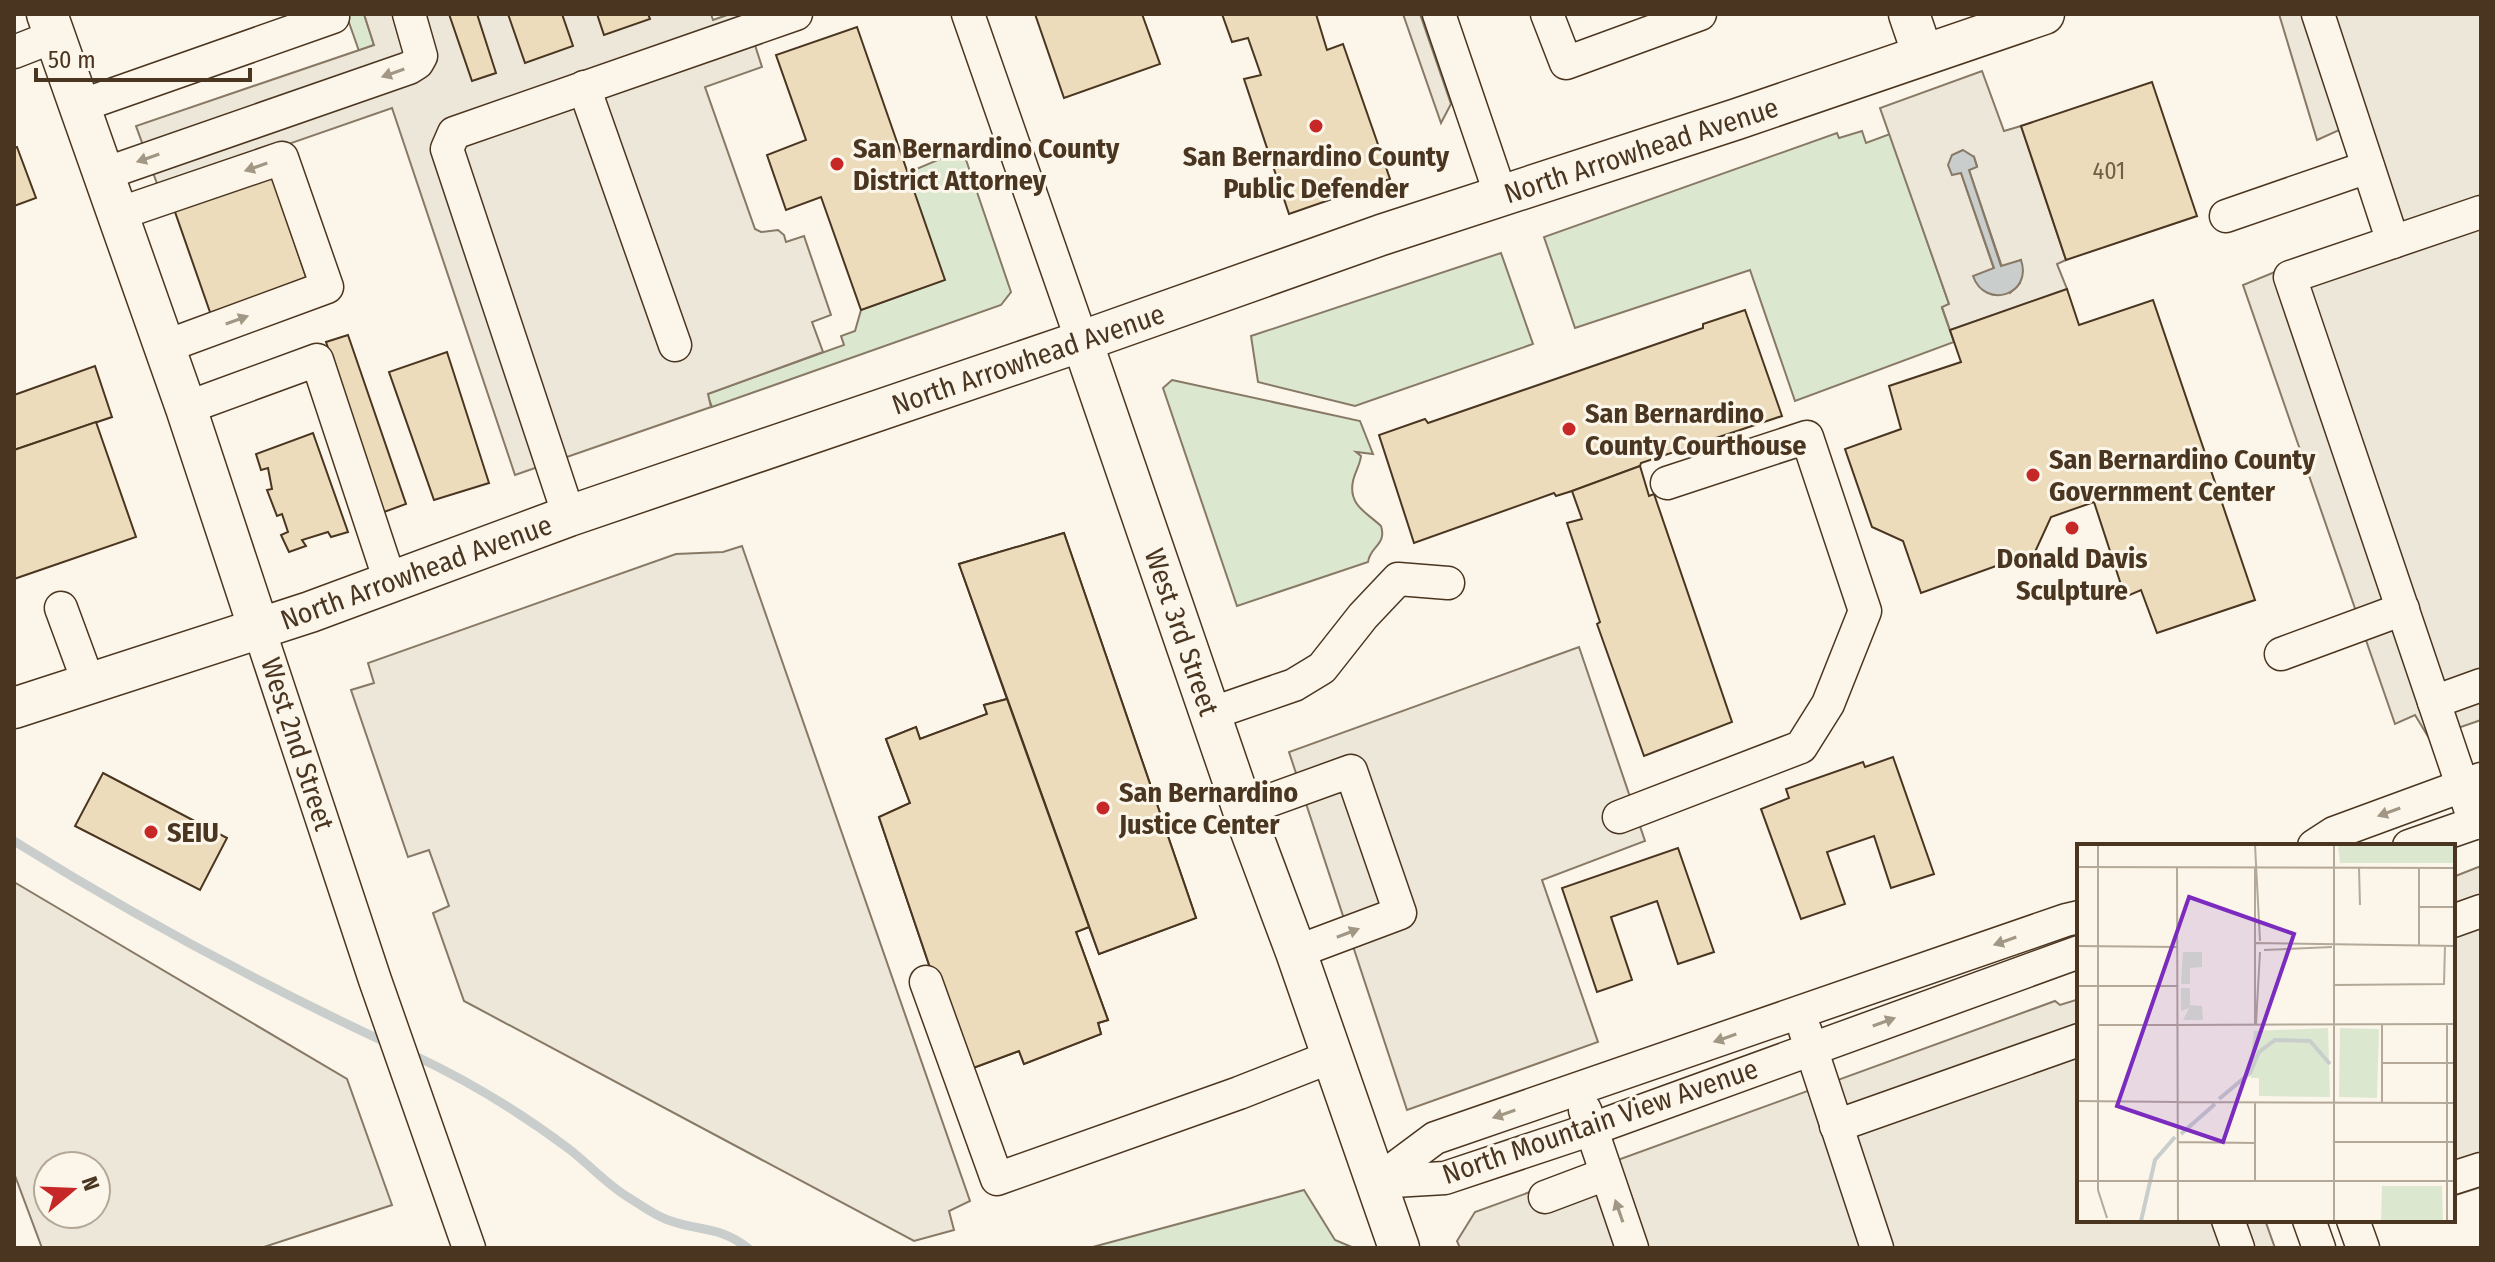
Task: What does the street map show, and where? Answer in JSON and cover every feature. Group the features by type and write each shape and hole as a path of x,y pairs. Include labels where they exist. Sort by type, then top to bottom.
{"main road":[{"path":"1909,14 1923,55"},
{"name":"North Arrowhead Avenue","path":"14,708 259,629 569,516 1381,235 2044,14"},
{"name":"West 2nd Street","path":"51,25 186,408 259,629"},
{"name":"West 3rd Street","path":"1082,341 1243,810 1399,1248"}],"street":[{"path":"104,174 409,68 421,56 409,14"},
{"path":"569,516 447,149 454,133 584,87 728,25 796,14"},
{"name":"West 3rd Street","path":"968,14 1082,341"},
{"path":"1439,14 1501,196"},
{"path":"1547,14 1566,63 1700,14"},
{"path":"2320,15 2393,242"},
{"path":"80,106 333,17"},
{"path":"14,52 51,25"},
{"path":"584,87 675,345"},
{"path":"118,214 282,158 327,287 164,347"},
{"path":"2226,216 2368,167"},
{"path":"2415,844 2478,822 2472,782 2434,702 2290,277 2481,212"},
{"path":"186,408 317,360 390,581"},
{"path":"1619,817 1801,747 1828,704 1865,611 1807,437 1667,483"},
{"path":"1210,714 1294,685 1322,668 1363,616 1398,579 1448,583"},
{"path":"61,608 89,684"},
{"path":"2281,654 2403,609"},
{"name":"West 2nd Street","path":"259,629 419,1110 469,1248"},
{"path":"2434,702 2481,685"},
{"path":"1243,810 1351,771 1400,913 1296,952"},
{"path":"2317,844 2334,833 2472,782"},
{"path":"2455,920 2481,911"},
{"name":"North Mountain View Avenue","path":"1376,1182 1435,1138 2077,917"},
{"name":"North Mountain View Avenue","path":"1376,1182 1445,1178 1592,1129 2077,953"},
{"path":"926,982 997,1179 1239,1093 1333,1056"},
{"path":"1799,1012 1877,1248"},
{"path":"1836,1126 2077,1041"},
{"path":"1577,1089 1632,1248"},
{"path":"2455,1177 2481,1169"},
{"path":"1545,1197 1606,1174"},
{"path":"2229,1222 2238,1248"},
{"path":"2310,1222 2319,1248"},
{"path":"2354,1222 2363,1248"}],"green space":[{"path":"346,14 364,14 374,45 359,51"},
{"path":"1862,131 1866,143 1890,134 1949,304 1942,308 1954,342 1795,401 1750,270 1575,328 1544,237 1837,133 1839,138"},
{"path":"961,145 1011,292 1001,305 712,407 707,394 844,345 841,336 855,331 861,310 944,280 907,173 945,157 944,151"},
{"path":"1501,253 1533,344 1355,406 1258,382 1251,336"},
{"path":"1172,380 1360,421 1373,454 1356,452 1361,456 1353,481 1353,496 1381,526 1382,532 1380,542 1368,562 1237,606 1163,388"},
{"path":"1304,1190 1335,1240 1354,1248 1089,1248"}],"shaded area":[{"path":"364,14 711,14 713,20 730,14 745,14 762,67 705,87 755,229 761,232 778,230 786,242 804,236 831,315 812,322 823,352 708,394 711,407 515,475 392,108 159,189 136,126 374,45"},
{"path":"1403,14 1420,14 1451,104 1441,123"},
{"path":"2279,14 2481,14 2481,720 2429,738 2415,715 2395,724 2243,285 2378,230 2339,130 2317,140"},
{"path":"1982,71 2004,131 2021,126 2066,260 2057,264 2067,289 1950,330 1942,307 1949,304 1880,108","holes":["1974,157 1977,166 1969,170 2002,267 2021,260 2020,283 2010,293 1994,269 1961,173"]},
{"path":"1963,150 1974,157 1977,167 1969,170 2001,266 2021,260 2023,272 2020,282 2006,294 1987,293 1973,276 1994,268 1961,173 1952,175 1948,165 1952,155"},
{"path":"742,546 970,1201 949,1211 954,1230 914,1241 464,1001 433,913 449,906 429,850 408,857 351,690 374,683 368,663 676,554 723,552"},
{"path":"1579,647 1645,841 1542,880 1598,1042 1407,1110 1289,752"},
{"path":"2481,866 2481,1187 2455,1195 2455,876"},
{"path":"14,882 347,1079 392,1205 261,1248 42,1248 35,1230 112,1230 112,1150 32,1150 32,1221 14,1173"},
{"path":"2077,1000 2077,1222 2266,1222 2275,1248 1460,1248 1457,1241 1475,1212 2055,1001 2060,1005"}],"building":[{"path":"449,14 477,14 496,73 472,81"},
{"path":"508,14 562,14 573,46 525,63"},
{"path":"597,14 648,14 650,19 604,35"},
{"path":"1035,14 1142,14 1160,64 1064,98"},
{"name":"San Bernardino County Public Defender","path":"1222,14 1316,14 1327,50 1343,44 1390,179 1289,214 1244,79 1261,75 1248,38 1232,42"},
{"name":"San Bernardino County District Attorney","path":"857,27 945,280 861,310 821,197 786,210 767,155 806,140 776,55"},
{"path":"2152,82 2197,216 2066,260 2021,126"},
{"path":"17,147 36,198 14,206 14,148"},
{"path":"272,175 308,283 211,315 174,209"},
{"name":"San Bernardino County Government Center","path":"2067,289 2079,325 2153,300 2255,600 2157,633 2141,590 2125,597 2094,502 2051,517 2035,552 1921,593 1903,541 1872,527 1845,449 1901,429 1889,386 1961,362 1950,330"},
{"name":"San Bernardino County Courthouse","path":"1745,310 1782,416 1414,543 1379,435 1425,419 1428,423 1703,328 1703,324"},
{"path":"348,335 406,504 384,512 326,342"},
{"path":"447,352 489,483 434,500 389,372"},
{"path":"95,366 112,417 14,450 14,395"},
{"path":"96,422 136,537 14,579 14,450"},
{"path":"313,433 348,532 331,537 328,532 302,540 306,546 289,552 281,535 288,532 282,514 277,516 267,490 272,489 268,468 261,470 256,454"},
{"path":"1640,466 1649,496 1654,494 1732,722 1644,756 1597,624 1600,622 1567,523 1582,519 1572,491"},
{"path":"1064,533 1196,918 1099,954 1089,927 1076,932 1108,1020 1098,1023 1101,1034 1024,1064 1019,1051 965,1071 879,817 910,803 886,739 916,727 920,739 987,714 984,705 1007,699 959,564"},
{"name":"San Bernardino Justice Center","path":"1064,533 1196,918 1099,954 959,564"},
{"path":"1007,699 1089,927 1076,932 1108,1020 1098,1023 1101,1034 1024,1064 1019,1051 965,1071 879,817 910,803 886,739 916,727 920,739 987,714 984,705"},
{"path":"1893,757 1934,874 1891,888 1874,836 1827,852 1845,904 1801,919 1761,809 1789,798 1786,789 1863,762 1865,767"},
{"name":"SEIU","path":"103,773 227,838 200,890 75,826"},
{"path":"1678,848 1714,952 1678,964 1657,901 1611,917 1632,980 1597,992 1562,888"}],"waterway":[{"path":"14,841 198,948 387,1043"},
{"path":"411,1054 473,1086 532,1122 615,1188 654,1213 679,1224 727,1236 748,1248"}],"place":[{"name":"San Bernardino County Public Defender","path":"1316,126"},
{"name":"San Bernardino County District Attorney","path":"837,164"},
{"name":"San Bernardino County Courthouse","path":"1569,429"},
{"name":"San Bernardino County Government Center","path":"2033,475"},
{"name":"Donald Davis Sculpture","path":"2072,528"},
{"name":"San Bernardino Justice Center","path":"1103,808"},
{"name":"SEIU","path":"151,832"}]}
